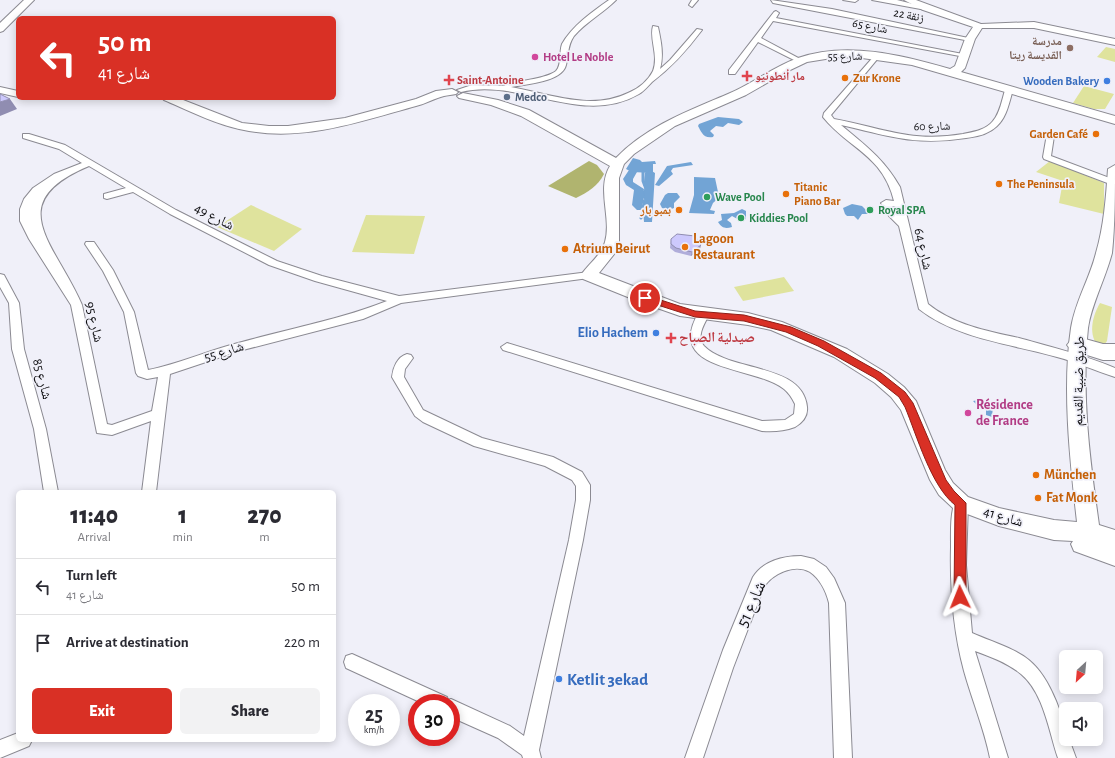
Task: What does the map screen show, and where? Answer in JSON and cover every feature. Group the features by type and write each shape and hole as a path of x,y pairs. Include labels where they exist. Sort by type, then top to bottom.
{"highway":[{"path":"1077,352 1115,359"}],"street":[{"path":"0,29 28,0"},
{"path":"504,87 556,74 562,68 564,50 568,40 596,12 613,0"},
{"path":"846,0 856,0"},
{"path":"876,0 897,2 926,8"},
{"path":"910,0 926,8 981,29 1034,25 1115,42"},
{"name":"زنقة 22","path":"773,2 832,11 895,33 981,29"},
{"name":"شارع 65","path":"732,72 774,16 895,33 965,55"},
{"path":"650,81 660,62 655,28"},
{"path":"950,73 960,68 965,55 981,29"},
{"path":"173,100 237,125 257,128 284,129 326,126 347,122 436,96 460,93 478,87 504,87 595,105 620,101 629,97 670,65 700,30"},
{"path":"758,39 800,61"},
{"name":"شارع 55","path":"617,164 632,148 678,120 735,95 800,61 830,55 877,56 950,73 1093,112 1115,120"},
{"path":"831,121 827,115 877,56"},
{"path":"960,68 968,78"},
{"path":"0,90 16,94"},
{"name":"شارع 60","path":"831,121 898,137 913,139 950,139 982,132 995,123 1002,110 1009,90"},
{"path":"399,300 589,275 608,250 614,238 612,203 613,176 617,164 525,113 460,93"},
{"name":"شارع 55","path":"1093,112 1115,115"},
{"name":"شارع 64","path":"831,121 864,148 886,170 895,187 922,306 931,313 974,331 1077,352"},
{"name":"شارع 49","path":"26,136 62,147 173,212 273,263 319,279 399,300"},
{"path":"1050,136 1048,157 1114,176"},
{"name":"شارع 95","path":"90,163 52,178 35,191 31,196 24,212 26,221 50,264 76,302 102,430 112,430 158,414"},
{"name":"طريق ضبية القديم","path":"1103,544 1083,485 1077,413 1077,352 1080,326 1104,253 1110,223 1114,176"},
{"path":"107,196 135,189"},
{"name":"شارع 55","path":"90,244 108,270 129,312 142,373 147,375 166,371 237,347 359,316 399,300"},
{"name":"شارع 41","path":"589,275 665,305 703,315 744,318 788,329 821,343 878,375 902,395 909,406 939,478 950,495 961,503 999,517 1054,530 1103,544"},
{"name":"شارع 85","path":"0,277 14,303 18,349 40,429 51,490"},
{"path":"507,347 762,426 775,428 787,426 796,420 801,412 801,403 796,393 787,385 776,379 719,360 708,355 700,348 695,340 695,332 703,315"},
{"path":"407,358 399,368 398,377 419,412 479,442 548,461 577,476 583,485 583,500 531,754 504,732 460,712"},
{"path":"149,490 158,414 166,371"},
{"path":"961,503 959,585 965,638 971,669 999,758"},
{"name":"شارع 51","path":"694,758 724,667 754,592 763,575 788,563 802,563 812,565 823,574 829,582 838,603 843,758"},
{"path":"965,638 1015,661 1029,670 1046,699 1067,758"},
{"path":"352,662 421,694"},
{"path":"0,749 18,742"}],"green space":[{"path":"1106,47 1115,49 1115,62 1097,57"},
{"path":"1084,86 1114,94 1105,109 1094,109 1073,103"},
{"path":"589,161 597,165 604,174 596,185 585,193 576,198 548,186"},
{"path":"1050,161 1104,183 1104,214 1059,203 1063,181 1036,172"},
{"path":"251,205 302,229 274,251 217,227"},
{"path":"366,215 425,216 414,254 352,252"},
{"path":"784,277 794,291 743,301 734,287"},
{"path":"1100,303 1112,307 1107,341 1104,345 1097,345 1094,340 1092,329 1095,313"}],"water":[{"path":"633,158 642,162 655,161 656,164 653,164 653,173 632,172 626,169"},
{"path":"691,162 693,165 673,168 671,171 673,174 659,186 655,185 667,166"},
{"name":"Wave Pool","path":"694,177 715,178 718,192 722,195 713,203 710,210 715,211 714,214 689,213 694,195"},
{"path":"668,193 677,193 680,197 674,203 674,208 669,210 662,208 660,204 665,195"},
{"path":"852,204 862,206 870,214 862,214 858,220 854,216 847,216 843,208"},
{"name":"Kiddies Pool","path":"742,209 746,211 746,219 741,221 732,216 727,220 731,223 732,227 724,228 718,222 722,220 721,214 734,213"},
{"path":"978,400 988,402 993,406 992,417 986,415 986,407 979,407 973,401"}],"building":[{"path":"0,94 10,99 0,102"},
{"name":"Lagoon Restaurant","path":"677,234 695,236 701,245 692,252 676,248 671,244 671,239"}],"waterway":[{"path":"712,126 714,121 721,120"},
{"path":"721,120 715,122 720,125 724,122 722,120"},
{"path":"722,120 739,122"},
{"path":"706,124 711,125"},
{"path":"706,124 711,125"},
{"path":"706,124 703,126 706,128"},
{"path":"706,124 702,126 706,128"},
{"path":"708,129 712,127"},
{"path":"708,129 704,131 710,135"},
{"path":"632,172 628,179 629,183 639,189 637,205 641,208"},
{"path":"643,172 643,181 646,189 644,193"},
{"path":"645,185 647,172"},
{"path":"648,220 650,173"},
{"path":"644,193 642,199 644,205"},
{"path":"644,193 646,200 644,205"},
{"path":"641,218 644,205"}],"place":[{"name":"مدرسة القديسة ريتا","path":"1070,48"},
{"name":"Hotel Le Noble","path":"535,57"},
{"name":"مار أنطونيو","path":"747,76"},
{"name":"Zur Krone","path":"845,78"},
{"name":"Saint-Antoine","path":"449,80"},
{"name":"Wooden Bakery","path":"1107,81"},
{"name":"Medco","path":"507,97"},
{"name":"Garden Café","path":"1096,134"},
{"name":"The Peninsula","path":"999,184"},
{"name":"Titanic Piano Bar","path":"786,194"},
{"name":"Wave Pool","path":"707,197"},
{"name":"بمبو بار","path":"679,210"},
{"name":"Royal SPA","path":"870,210"},
{"name":"Kiddies Pool","path":"741,218"},
{"name":"Lagoon Restaurant","path":"685,247"},
{"name":"Atrium Beirut","path":"565,249"},
{"name":"Elio Hachem","path":"656,333"},
{"name":"صيدلية الصباح","path":"671,338"},
{"name":"Résidence de France","path":"968,413"},
{"name":"München","path":"1036,475"},
{"name":"Fat Monk","path":"1038,498"},
{"name":"Ketlit 3ekad","path":"559,679"}],"route":[{"path":"645,298 678,310 695,314 716,317 744,318 788,329 821,343 878,375 902,395 909,406 937,474 950,495 961,503 960,597"}]}
